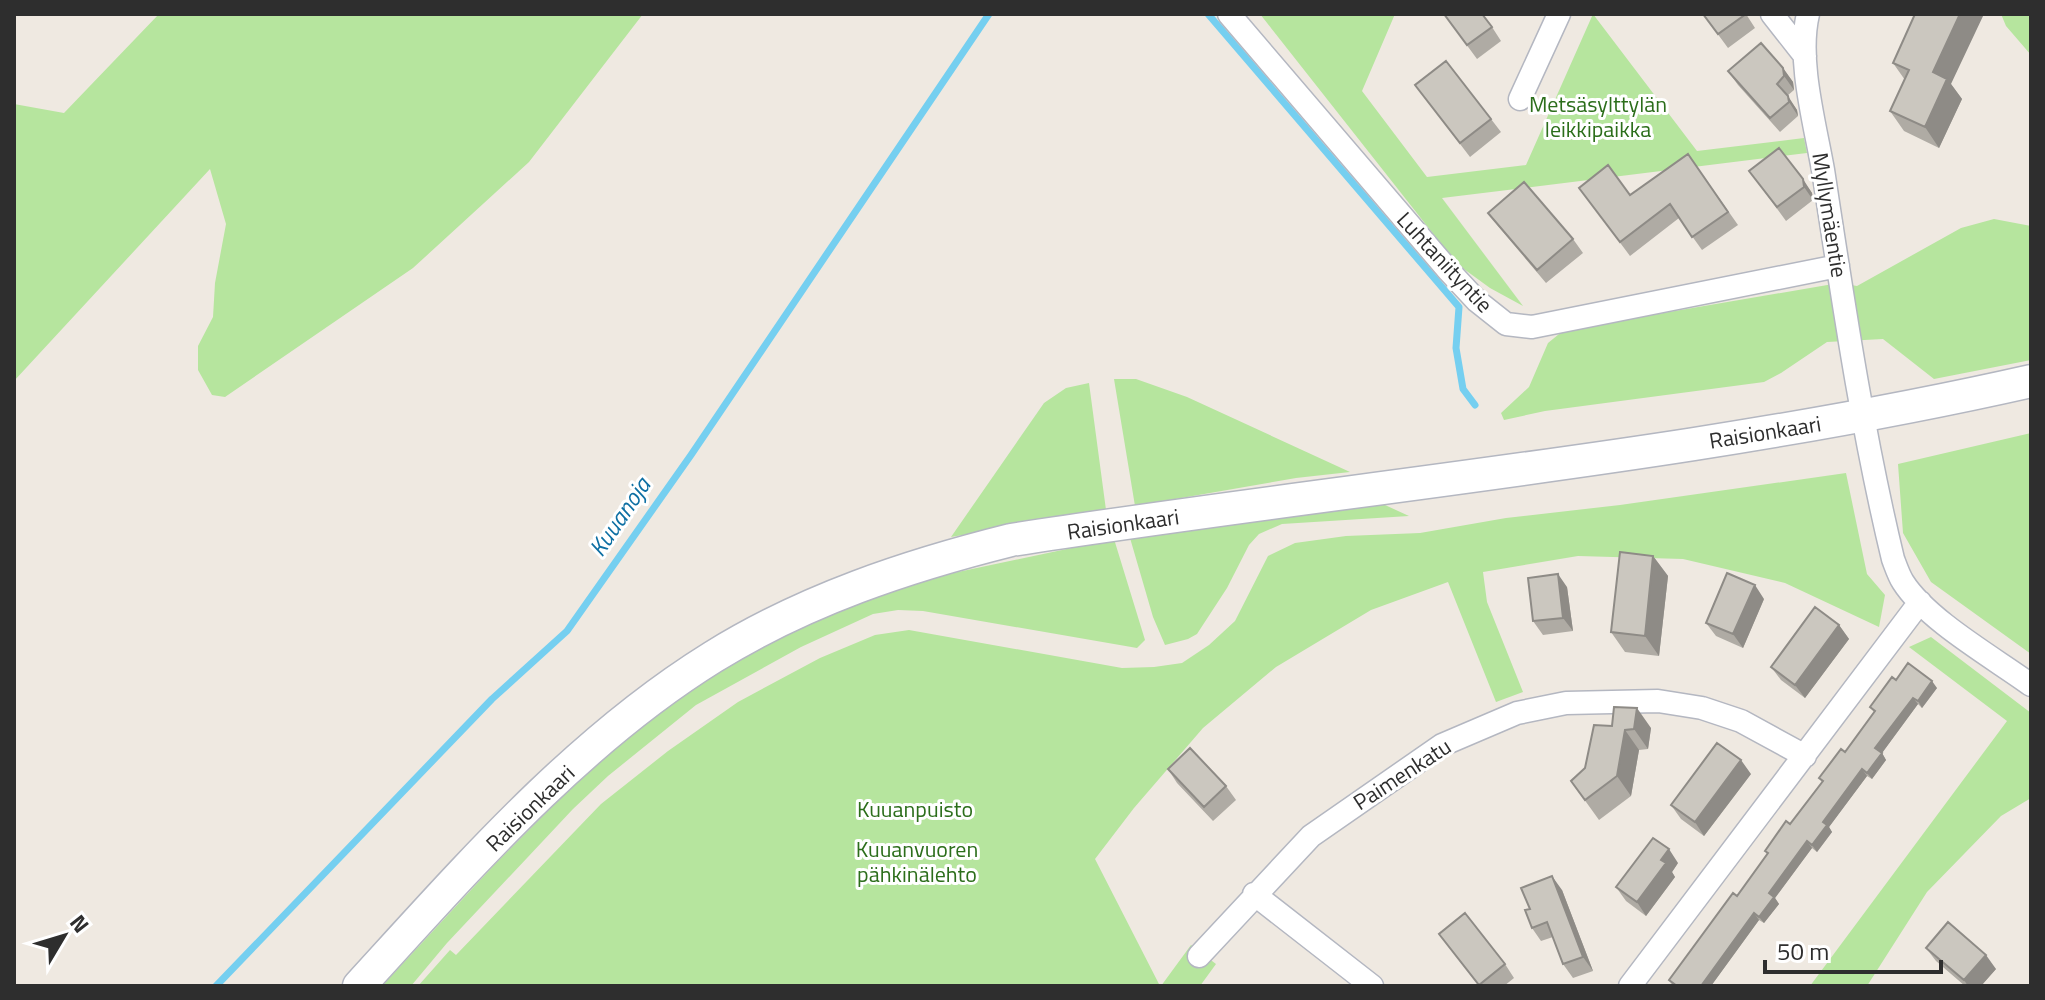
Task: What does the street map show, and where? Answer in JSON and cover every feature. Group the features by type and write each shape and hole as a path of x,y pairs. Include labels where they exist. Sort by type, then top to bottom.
{"main road":[{"name":"Raisionkaari","path":"359,986 515,821 597,743 639,709 714,656 798,612 865,583 934,560 1011,540 1481,475 1865,416 2031,381"}],"street":[{"name":"Luhtaniityntie","path":"1229,14 1449,271 1477,301 1506,324 1532,327 1838,266"},
{"path":"1520,99 1559,14"},
{"path":"1772,14 1805,56"},
{"name":"Myllymäentie","path":"1808,14 1805,56 1838,266 1893,559 1903,582 1920,602 2031,685"},
{"path":"1630,986 1920,602"},
{"name":"Paimenkatu","path":"1199,956 1311,836 1442,745 1517,713 1566,703 1658,701 1702,708 1741,721 1805,756"},
{"path":"1254,894 1372,986"}],"green space":[{"path":"159,14 643,14 529,162 413,268 225,397 212,395 198,370 198,346 213,317 215,283 226,224 210,169 14,381 14,104 64,113"},
{"name":"Metsäsylttylän leikkipaikka","path":"1260,14 1395,14 1362,91 1427,177 1526,165 1593,14 1697,151 1804,138 1807,153 1442,198 1523,306 1490,288 1457,264"},
{"path":"2001,14 2031,14 2031,55 2006,26"},
{"path":"1994,219 2031,226 2031,360 1934,379 1883,339 1827,342 1764,382 1545,411 1504,420 1501,413 1529,387 1548,343 1564,330 1839,283 1857,286 1961,228"},
{"path":"1114,379 1136,379 1187,397 1350,472 1296,478 1135,506"},
{"path":"1089,383 1106,510 951,537 1044,403 1066,388"},
{"path":"2031,433 2031,654 1931,582 1903,533 1898,464"},
{"name":"Kuuanpuisto","path":"1846,473 1867,574 1885,595 1879,627 1785,583 1683,559 1578,556 1483,572 1487,602 1523,692 1496,702 1448,582 1371,610 1276,667 1203,728 1095,859 1160,986 418,986 450,950 456,955 601,804 668,751 738,702 820,658 875,635 909,630 1122,668 1182,663 1209,645 1235,621 1268,556 1295,543 1346,536 1420,533 1506,518"},
{"path":"1385,505 1409,516 1282,524 1259,534 1249,545 1227,588 1197,634 1165,645 1153,617 1130,538"},
{"path":"1114,539 1145,640 1137,648 923,611 898,610 873,614 801,647 696,705 608,776 573,809 447,943 411,986 382,986 496,863 596,762 713,673 791,631 906,583"},
{"path":"1931,637 2031,713 2031,798 2001,816 1927,892 1867,986 1810,986 2007,721 1909,647"},
{"path":"1191,945 1216,964 1200,986 1161,986"}],"building":[{"path":"1444,14 1482,14 1492,27 1467,45"},
{"path":"1703,14 1746,14 1718,34"},
{"path":"1915,14 1960,14 1933,72 1947,79 1925,127 1890,111 1909,70 1893,63"},
{"path":"1761,43 1783,68 1784,76 1777,84 1788,96 1789,102 1770,118 1728,71"},
{"path":"1446,61 1491,119 1460,143 1415,85"},
{"path":"1779,148 1803,179 1804,187 1777,207 1749,171"},
{"path":"1688,154 1728,212 1692,237 1670,204 1620,242 1579,188 1608,165 1630,195"},
{"path":"1524,182 1573,239 1537,270 1488,213"},
{"path":"1620,552 1653,556 1645,636 1611,632"},
{"path":"1727,573 1755,585 1733,634 1706,623"},
{"path":"1558,574 1563,618 1533,621 1528,578"},
{"path":"1815,607 1839,625 1795,685 1771,667"},
{"path":"1908,663 1932,681 1918,701 1913,698 1875,748 1882,753 1867,773 1862,769 1823,822 1827,825 1812,845 1807,841 1769,893 1774,897 1759,917 1754,913 1701,986 1677,986 1669,980 1733,893 1737,896 1768,853 1765,851 1786,821 1790,824 1823,781 1819,778 1841,749 1845,752 1875,711 1870,707 1892,677 1896,680"},
{"path":"1614,707 1637,708 1634,729 1625,730 1617,776 1585,800 1571,781 1585,768 1594,725 1612,726"},
{"path":"1717,743 1741,760 1695,822 1671,805"},
{"path":"1190,748 1226,786 1204,807 1168,769"},
{"path":"1653,838 1669,849 1661,860 1666,863 1637,902 1616,887"},
{"path":"1552,876 1583,957 1563,964 1547,922 1532,928 1525,910 1530,909 1521,888"},
{"path":"1465,913 1505,964 1479,985 1439,934"},
{"path":"1948,922 1986,955 1964,980 1926,948"}],"waterway":[{"name":"Kuuanoja","path":"216,986 492,699 567,631 691,455 989,14"},
{"path":"1208,14 1459,307 1456,348 1463,389 1475,405"}],"park label":[{"name":"Kuuanvuoren pähkinälehto","path":"917,862"}]}
